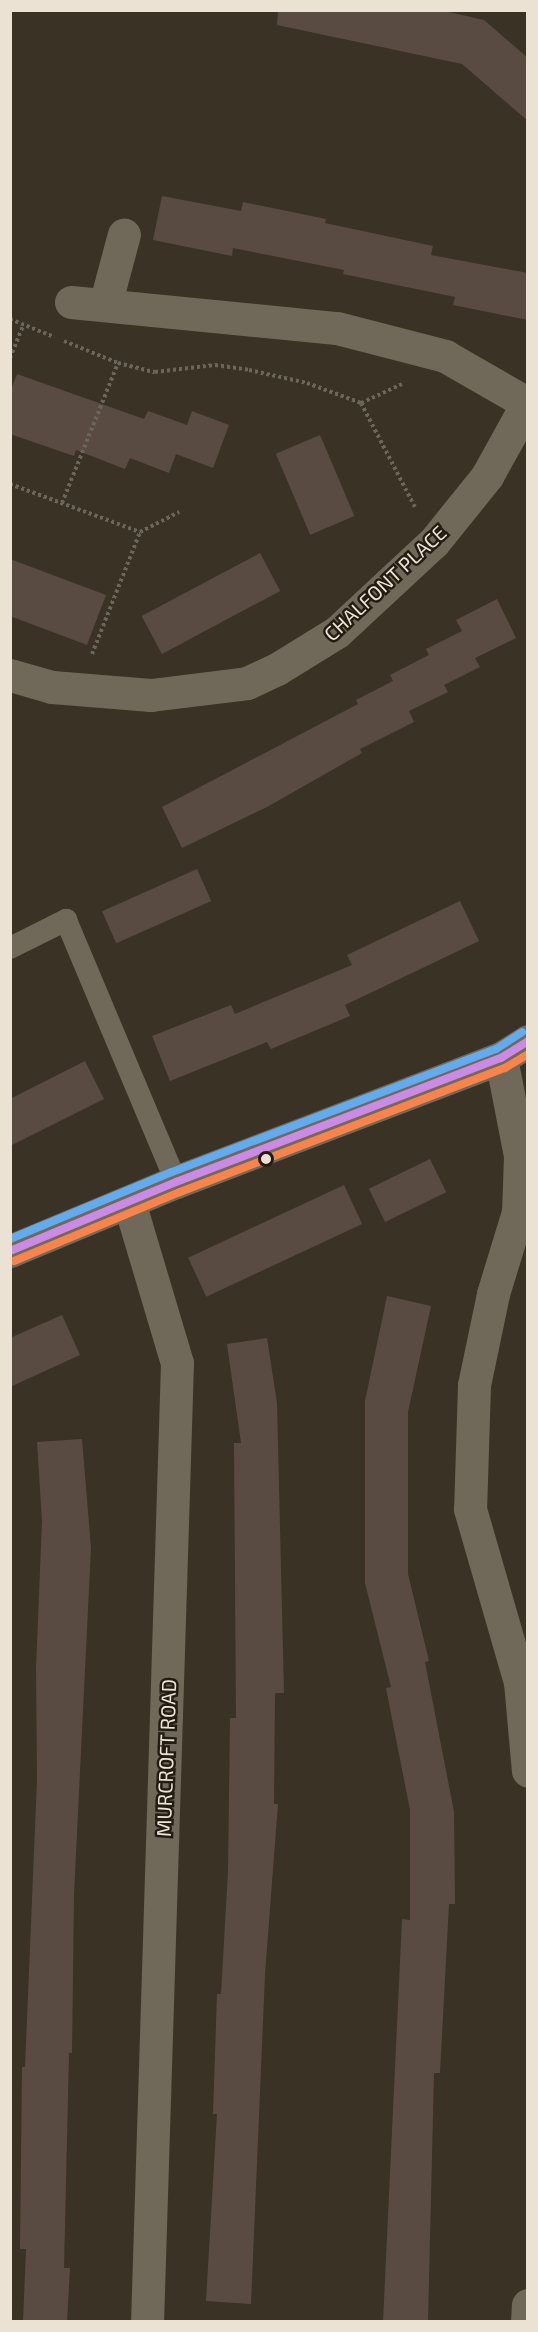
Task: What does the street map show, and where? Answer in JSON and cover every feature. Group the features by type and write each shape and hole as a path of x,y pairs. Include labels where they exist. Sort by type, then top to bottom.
{"street":[{"path":"105,305 124,234"},
{"name":"CHALFONT PLACE","path":"10,675 77,690 151,695 247,683 277,669 337,632 434,542 487,476 526,402 453,360 337,328 71,302"},
{"path":"10,1251 176,1182 501,1058 528,1041"},
{"path":"501,1058 520,1156 518,1212 493,1294 474,1385 470,1509 520,1682 528,1771"},
{"name":"MURCROFT ROAD","path":"129,1202 177,1363 147,2322"},
{"path":"527,2322 528,2306"}],"lane":[{"path":"10,948 66,920 176,1182"}],"path":[{"path":"10,319 118,363 155,372 215,365 249,370 307,383 361,403 434,542"},
{"path":"10,358 23,325"},
{"path":"361,403 453,360"},
{"path":"62,503 118,363"},
{"path":"10,484 140,532"},
{"path":"77,690 140,532 179,512"}],"building":[{"path":"278,10 440,10 484,20 528,58 528,121 462,64 277,25"},
{"path":"162,196 241,211 243,202 326,219 325,223 433,246 431,255 528,273 528,320 453,305 455,297 343,274 344,270 233,248 232,256 153,240"},
{"path":"17,374 144,419 148,411 187,425 192,411 229,425 213,468 176,454 169,473 130,458 125,469 76,450 74,456 10,434 10,392"},
{"path":"320,435 354,516 310,535 276,454"},
{"path":"260,553 280,591 162,654 142,616"},
{"path":"10,559 106,595 87,645 10,616"},
{"path":"497,599 516,638 475,658 480,667 444,685 448,692 409,711 414,722 360,749 362,753 267,807 182,848 162,807 358,704 356,700 393,681 390,675 429,655 426,649 462,631 456,620"},
{"path":"197,869 211,901 116,943 102,911"},
{"path":"460,901 479,941 345,1005 350,1016 271,1049 267,1042 170,1081 152,1036 231,1005 235,1014 352,965 347,955"},
{"path":"85,1061 104,1099 10,1146 10,1099"},
{"path":"430,1159 446,1192 385,1222 369,1189"},
{"path":"344,1185 362,1224 206,1297 188,1258"},
{"path":"387,1296 431,1306 408,1412 408,1574 429,1661 425,1662 454,1812 455,1904 449,1904 440,2073 434,2073 428,2322 383,2322 402,1919 410,1920 410,1810 386,1688 391,1687 365,1583 365,1401"},
{"path":"62,1315 80,1355 10,1387 10,1338"},
{"path":"267,1338 277,1403 284,1693 275,1693 274,1804 278,1804 265,1974 251,2304 206,2301 217,2114 213,2114 217,1994 221,1994 228,1871 230,1718 236,1718 234,1443 241,1443 227,1344"},
{"path":"82,1439 91,1548 74,1894 72,2053 69,2053 64,2268 70,2268 67,2322 23,2322 26,2249 20,2249 22,2067 25,2067 37,1780 36,1668 42,1521 37,1442"}],"transit line":[{"path":"10,1239 172,1172 496,1049 522,1032"},
{"path":"10,1251 176,1182 501,1058 528,1041"},
{"path":"14,1261 180,1192 505,1068 528,1054"}]}
